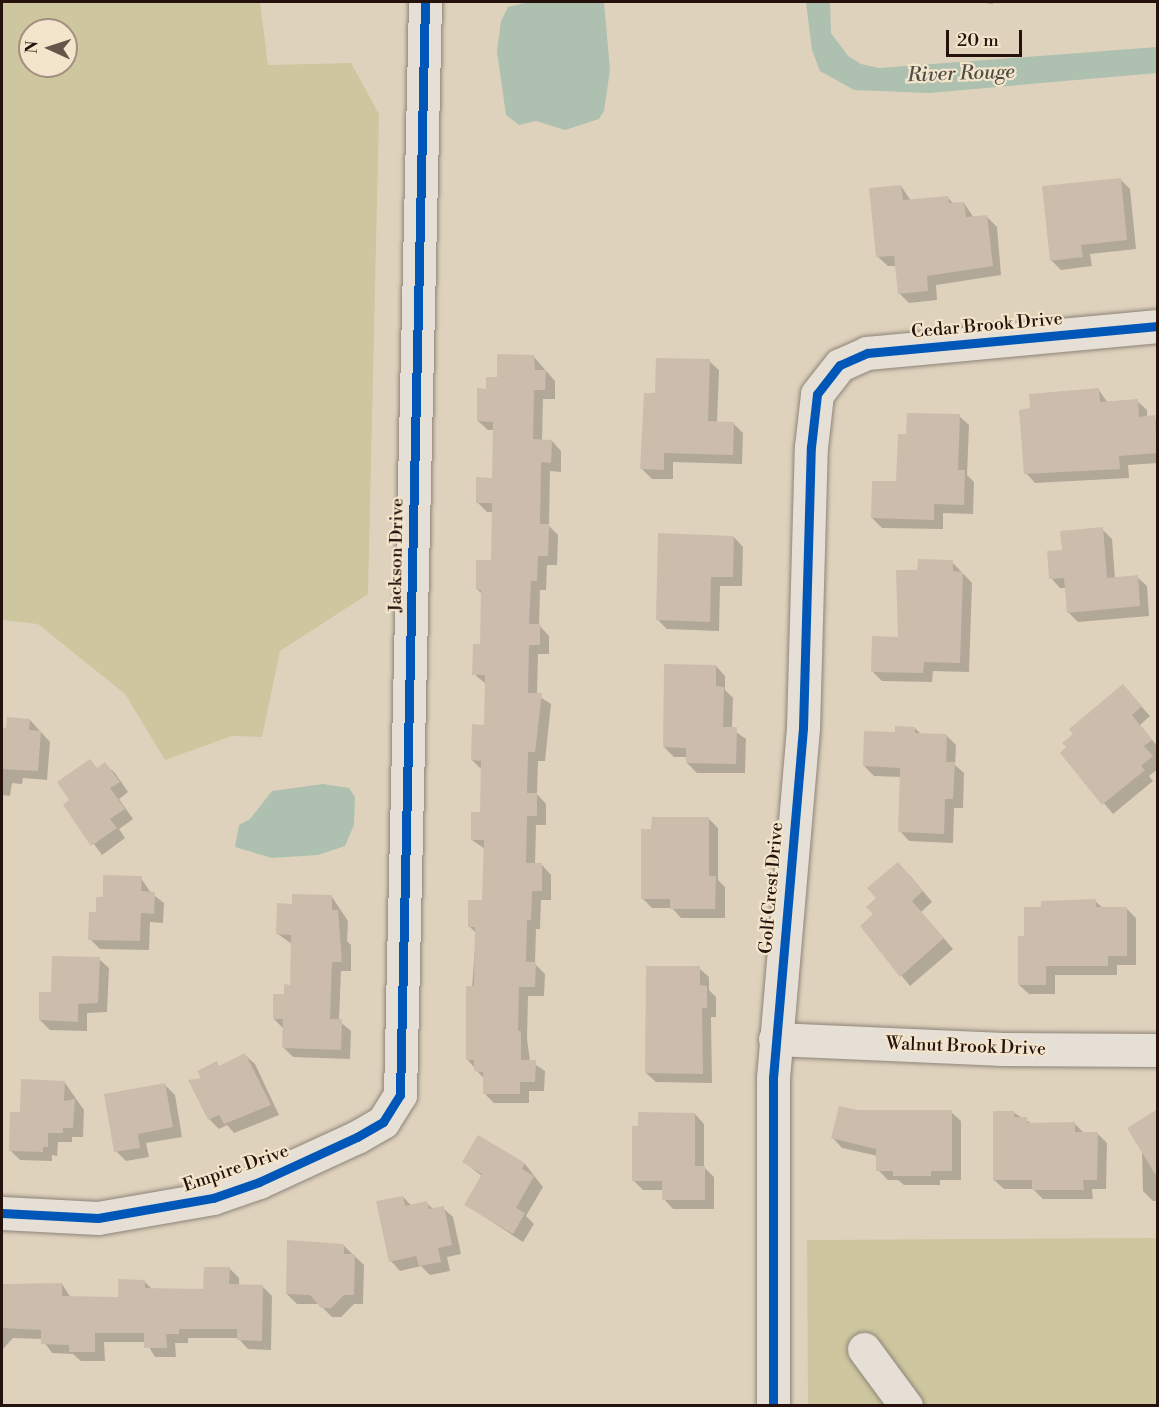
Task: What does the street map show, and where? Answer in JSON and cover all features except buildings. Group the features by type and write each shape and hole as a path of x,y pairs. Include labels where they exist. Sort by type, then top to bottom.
{"street":[{"name":"Jackson Drive","path":"394,1108 403,1080 425,2"},
{"name":"Cedar Brook Drive","path":"827,378 850,358 867,353 1158,326"},
{"name":"Golf Crest Drive","path":"773,1406 772,1132 775,1039 806,681 813,410 827,378"},
{"name":"Walnut Brook Drive","path":"775,1039 1066,1051 1158,1050"},
{"name":"Empire Drive","path":"2,1213 98,1218 213,1198 259,1182 357,1137 383,1122 394,1108"},
{"path":"864,1349 906,1406"}],"shaded area":[{"path":"2,2 260,2 268,65 351,63 379,114 368,594 280,651 262,737 232,736 165,760 125,694 38,624 2,620"},
{"path":"1157,1238 1157,1405 808,1405 807,1240"}],"water":[{"path":"529,2 604,2 610,70 604,111 599,119 565,130 536,121 519,125 506,115 497,51 501,21 508,7"},
{"name":"River Rouge","path":"806,2 830,2 831,33 848,56 861,64 879,68 1157,47 1157,73 929,93 854,90 820,71 812,50"},
{"path":"323,784 349,788 355,797 354,825 345,846 318,855 272,858 235,847 239,825 250,819 272,791"}],"cycle path":[{"path":"2,1213 98,1218 213,1198 259,1182 357,1137 383,1122 400,1095 425,2"},
{"path":"773,1406 773,1078 803,728 811,447 817,394 840,365 867,353 1158,326"}]}
